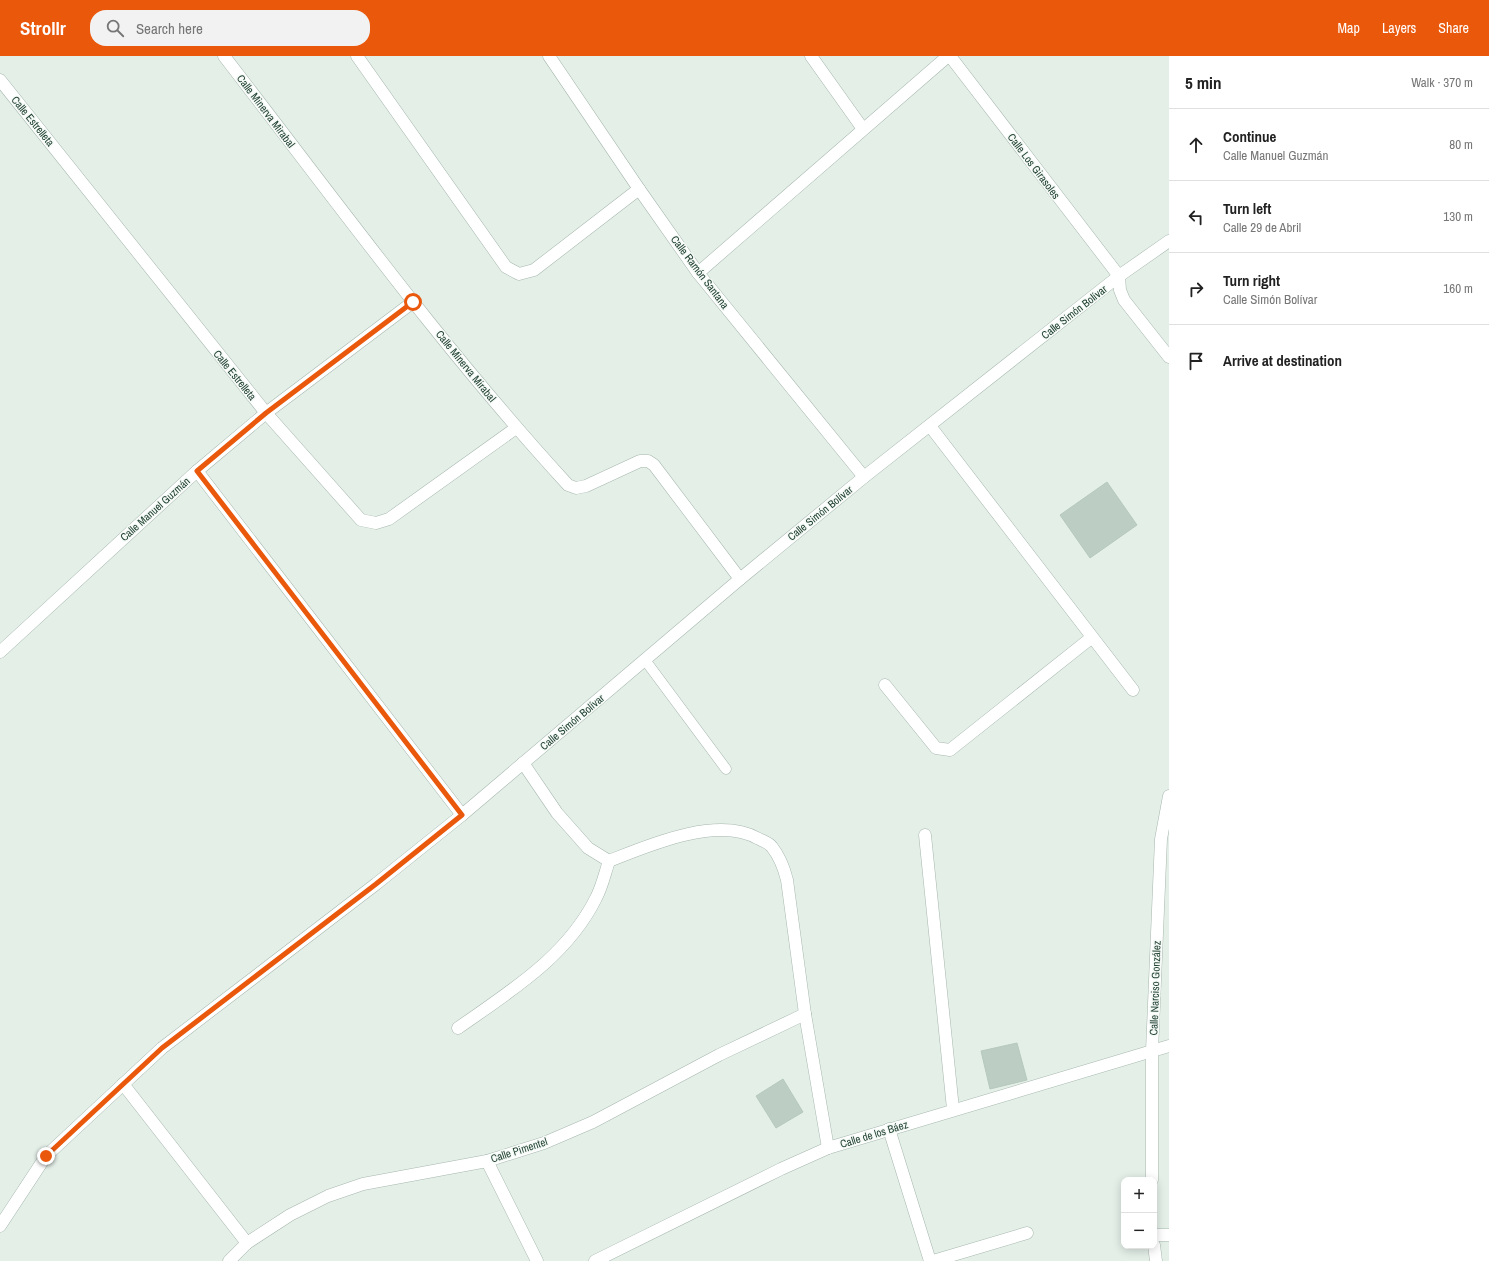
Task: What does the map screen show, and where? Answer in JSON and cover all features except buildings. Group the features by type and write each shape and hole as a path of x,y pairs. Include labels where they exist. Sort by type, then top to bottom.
{"street":[{"name":"Calle Minerva Mirabal","path":"224,56 413,302 516,428 568,485 576,488 586,486 640,461 648,461 654,465 740,580"},
{"path":"357,56 506,267 519,274 534,270 639,189"},
{"name":"Calle Ramón Santana","path":"549,56 698,273 864,477"},
{"path":"811,56 863,129"},
{"path":"698,273 949,56"},
{"name":"Calle Los Girasoles","path":"949,56 1119,276"},
{"name":"Calle Estrelleta","path":"0,80 266,413 361,520 376,523 390,519 516,428"},
{"name":"Calle Simón Bolívar","path":"0,1226 46,1156 162,1048 370,889 462,815 864,477 1119,276 1169,241"},
{"path":"1119,276 1120,290 1124,300 1169,357"},
{"name":"Calle Manuel Guzmán","path":"0,652 197,471 266,413 413,302"},
{"path":"930,426 1091,638 1133,690"},
{"path":"197,471 462,815"},
{"path":"885,684 936,748 950,750 1091,638"},
{"path":"523,763 557,813 588,848 609,860 677,838 713,831 726,830 751,834 771,846 782,863 787,880 805,1014 828,1148"},
{"name":"Calle Narciso González","path":"1152,1177 1152,1051 1161,838 1169,796"},
{"path":"925,835 953,1109"},
{"path":"458,1028 524,981 568,941 596,898 609,860"},
{"name":"Calle Pimentel","path":"229,1261 247,1243 290,1215 328,1196 364,1184 487,1161 569,1133 719,1055 805,1014"},
{"name":"Calle de los Báez","path":"595,1261 781,1169 828,1148 953,1109 1169,1046"},
{"path":"123,1084 247,1243"},
{"path":"889,1129 932,1261 1027,1233"},
{"path":"487,1161 537,1261"},
{"path":"1157,1235 1169,1235"},
{"path":"1154,1249 1156,1261"}],"lane":[{"path":"645,660 726,769"}],"route":[{"path":"46,1156 162,1048 376,884 462,815 197,471 266,413 413,302"}]}
